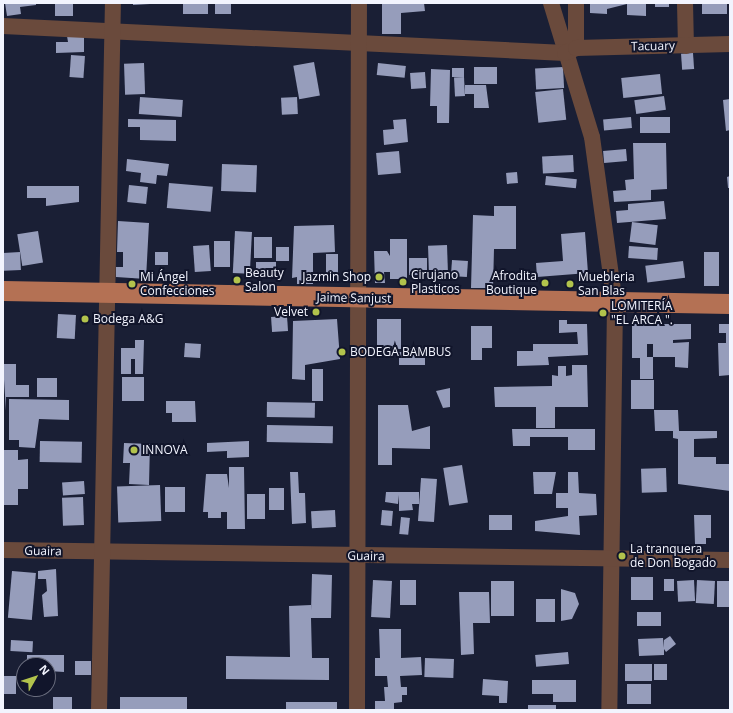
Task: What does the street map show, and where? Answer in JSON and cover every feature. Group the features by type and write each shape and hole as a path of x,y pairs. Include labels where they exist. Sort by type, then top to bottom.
{"main road":[{"name":"Jaime Sanjust","path":"3,291 108,292 615,304 730,304"}],"street":[{"path":"98,710 113,3"},
{"path":"357,710 356,556 361,298 359,3"},
{"path":"551,3 571,50 592,137 615,304 609,710"},
{"path":"571,50 576,3"},
{"path":"684,3 686,46"},
{"name":"Tacuary","path":"3,26 113,30 360,44 571,50 730,44"},
{"name":"Guaira","path":"3,550 611,560 730,560"}],"building":[{"path":"5,3 36,3 36,5 20,7 21,14 7,16"},
{"path":"55,3 73,3 73,16 55,16"},
{"path":"133,3 149,3 150,4 133,5"},
{"path":"183,3 208,3 208,14 183,14"},
{"path":"215,3 231,3 231,14 215,14"},
{"path":"382,3 424,3 425,11 401,13 401,34 382,34"},
{"path":"590,3 646,3 646,16 627,15 627,4 607,9 607,14 590,13"},
{"path":"655,3 669,3 669,7 655,7"},
{"path":"702,3 727,3 727,14 702,14"},
{"path":"84,35 84,52 56,53 56,42 68,42 67,36"},
{"path":"693,53 694,69 682,70 681,54"},
{"path":"71,55 85,56 83,78 69,77"},
{"path":"314,62 320,95 299,99 293,66"},
{"path":"144,63 145,94 125,95 124,64"},
{"path":"378,63 406,66 405,78 377,75"},
{"path":"474,67 497,67 497,84 474,84"},
{"path":"563,67 564,88 536,89 535,68"},
{"path":"452,68 464,68 464,77 452,77"},
{"path":"431,69 450,70 449,123 437,123 437,106 430,106"},
{"path":"425,72 426,88 411,89 410,73"},
{"path":"660,74 662,94 623,98 621,78"},
{"path":"464,77 465,96 455,96 454,78"},
{"path":"465,85 486,85 489,108 474,108 474,94 465,94"},
{"path":"563,89 566,120 538,123 535,92"},
{"path":"664,96 666,110 636,114 634,100"},
{"path":"140,97 183,100 182,117 139,114"},
{"path":"297,97 298,114 282,115 281,98"},
{"path":"730,99 730,130 726,131 723,100"},
{"path":"631,117 632,128 604,130 603,119"},
{"path":"640,117 670,117 670,133 640,133"},
{"path":"128,119 176,120 176,141 140,140 140,127 128,127"},
{"path":"406,119 408,142 384,145 383,130 394,129 393,120"},
{"path":"633,143 666,143 667,189 651,190 651,200 614,202 613,191 626,190 625,180 634,179"},
{"path":"626,149 627,161 604,163 603,151"},
{"path":"399,151 401,173 378,175 376,153"},
{"path":"573,155 574,172 543,174 542,157"},
{"path":"127,159 169,164 167,176 157,175 156,184 140,182 141,173 126,171"},
{"path":"222,164 257,165 256,192 221,191"},
{"path":"517,172 518,183 507,184 506,173"},
{"path":"546,176 577,179 576,188 545,185"},
{"path":"730,176 730,188 728,188 727,177"},
{"path":"169,183 213,187 211,212 167,208"},
{"path":"129,185 148,187 146,204 127,202"},
{"path":"27,186 79,186 79,202 46,206 46,198 27,198"},
{"path":"664,201 666,219 617,223 616,211 628,210 628,204"},
{"path":"494,206 516,206 516,249 494,249 493,288 471,288 473,215 494,216"},
{"path":"118,221 149,223 146,279 116,277 116,267 123,267 123,252 117,252"},
{"path":"632,222 658,225 655,245 630,242"},
{"path":"334,225 335,252 313,253 313,284 297,284 297,277 292,278 294,226"},
{"path":"38,231 43,263 22,266 17,234"},
{"path":"235,231 252,232 250,274 233,273"},
{"path":"585,232 588,273 537,277 536,263 563,261 561,234"},
{"path":"254,237 272,237 272,258 254,258"},
{"path":"390,239 407,239 407,279 390,279 390,272 384,272 385,283 375,283 374,251 387,251 390,256"},
{"path":"214,241 230,241 230,267 214,267"},
{"path":"209,245 211,271 195,272 193,246"},
{"path":"447,245 448,277 429,278 428,246"},
{"path":"629,246 658,248 657,260 628,258"},
{"path":"276,247 289,247 289,261 276,261"},
{"path":"20,252 21,270 4,271 3,253"},
{"path":"155,252 168,252 168,265 155,265"},
{"path":"704,252 719,252 719,286 704,286"},
{"path":"326,254 338,254 338,278 326,278"},
{"path":"409,258 427,258 427,275 409,275"},
{"path":"452,260 468,261 467,277 451,276"},
{"path":"683,261 685,278 647,283 645,266"},
{"path":"256,262 276,262 276,276 256,276"},
{"path":"58,314 76,315 75,339 57,338"},
{"path":"287,316 288,331 272,332 271,317"},
{"path":"337,319 340,359 305,365 305,380 292,379 293,321"},
{"path":"377,319 401,319 401,349 377,349"},
{"path":"559,320 567,320 567,324 587,324 588,355 548,357 549,365 517,366 517,351 533,351 533,344 578,344 577,332 559,333"},
{"path":"632,324 691,324 691,339 673,340 673,343 689,342 688,368 675,367 675,357 653,357 653,379 640,379 640,358 632,358","holes":["647,344 653,344 653,357 647,357"]},
{"path":"719,324 730,324 730,375 719,376 718,343 726,343 726,333 719,333"},
{"path":"471,326 492,326 492,348 482,348 482,360 471,360"},
{"path":"135,340 144,340 143,374 135,374 135,359 131,359 131,374 121,374 121,348 135,348"},
{"path":"185,343 201,344 200,358 184,357"},
{"path":"406,348 425,348 425,365 399,365 399,352 406,352"},
{"path":"3,364 16,364 16,385 29,385 29,397 6,397 6,411"},
{"path":"572,365 587,365 588,407 555,407 555,428 536,428 536,407 495,407 494,387 552,386 552,375 558,376 558,366 566,366 566,376 572,375"},
{"path":"312,369 323,369 323,401 312,401"},
{"path":"122,377 144,377 144,401 122,401"},
{"path":"37,378 57,378 57,397 37,397"},
{"path":"631,380 654,380 654,409 631,409"},
{"path":"450,388 450,407 443,408 436,391"},
{"path":"9,399 69,400 69,420 39,419 35,448 19,447 19,440 9,440"},
{"path":"166,401 195,401 196,422 172,422 172,413 166,413"},
{"path":"267,402 315,403 315,418 267,417"},
{"path":"378,405 408,405 412,431 430,426 430,449 392,448 392,465 378,465"},
{"path":"654,410 678,410 679,431 717,431 717,438 694,439 694,457 716,457 716,464 730,464 730,491 678,484 678,439 673,438 673,431 655,431"},
{"path":"267,425 333,426 333,443 267,442"},
{"path":"512,429 595,429 595,450 568,450 568,437 530,437 530,446 513,446"},
{"path":"40,441 82,442 82,463 40,462"},
{"path":"249,441 249,457 227,458 227,451 207,452 207,443"},
{"path":"124,443 150,444 149,485 129,484 130,463 123,463"},
{"path":"3,450 18,450 18,460 28,459 28,489 18,489 18,505 3,505"},
{"path":"462,465 468,503 449,506 443,468"},
{"path":"229,467 244,467 245,529 227,529 227,512 221,512 221,518 208,518 208,512 203,512 206,474 227,474 229,488"},
{"path":"666,468 667,492 642,493 641,469"},
{"path":"290,472 298,472 299,493 305,493 306,523 292,524"},
{"path":"533,472 556,472 552,494 534,494"},
{"path":"568,472 578,472 579,493 596,494 597,515 579,516 580,535 535,531 535,521 568,516 568,508 556,508 556,493 568,493"},
{"path":"421,478 437,479 434,522 418,521"},
{"path":"84,481 85,494 63,496 62,483"},
{"path":"160,485 161,521 118,522 117,487"},
{"path":"165,487 185,487 185,512 165,512"},
{"path":"269,488 284,488 284,510 269,510"},
{"path":"386,492 419,492 419,504 412,504 413,510 399,511 399,495 398,504 385,502"},
{"path":"247,494 265,494 265,519 247,519"},
{"path":"83,497 84,525 63,526 62,498"},
{"path":"335,510 336,527 312,528 311,511"},
{"path":"382,510 393,511 392,526 381,525"},
{"path":"489,515 512,515 512,530 489,530"},
{"path":"694,515 711,515 711,538 706,538 706,544 695,544"},
{"path":"401,517 410,518 408,535 399,534"},
{"path":"56,569 58,616 44,617 42,595 47,591 46,579 38,579 38,571"},
{"path":"12,571 36,573 32,620 8,618"},
{"path":"312,574 332,575 331,618 311,618 312,658 329,658 329,680 226,679 226,656 290,657 289,606 311,605 311,611"},
{"path":"631,577 653,577 653,600 631,600"},
{"path":"664,579 674,579 674,591 664,591"},
{"path":"373,580 392,581 390,618 371,617"},
{"path":"400,580 416,580 416,605 400,605"},
{"path":"694,580 695,601 678,602 677,581"},
{"path":"697,580 715,581 714,604 696,603"},
{"path":"491,581 514,581 514,616 491,616"},
{"path":"717,581 730,581 730,607 717,607"},
{"path":"561,589 575,593 579,604 572,619 561,621"},
{"path":"459,592 489,592 490,623 473,623 474,654 461,655"},
{"path":"536,599 555,599 555,622 536,622"},
{"path":"637,612 661,612 661,626 637,626"},
{"path":"379,629 401,629 401,658 421,657 422,675 400,676 401,687 407,687 407,695 402,695 402,702 394,703 394,710 375,710 375,701 385,701 384,687 388,687 387,676 375,676 375,658 380,658"},
{"path":"670,636 676,644 666,652 664,649 664,655 639,656 638,639 663,638 664,648 664,640"},
{"path":"11,640 33,641 32,652 10,651"},
{"path":"568,652 569,664 536,667 535,655"},
{"path":"27,655 64,655 64,672 56,672 56,657 27,657"},
{"path":"425,658 454,659 453,678 424,677"},
{"path":"75,661 91,661 91,675 75,675"},
{"path":"625,664 652,664 652,681 625,681"},
{"path":"654,664 667,664 667,680 654,680"},
{"path":"3,676 16,676 16,694 3,694"},
{"path":"483,679 508,681 507,703 499,703 499,696 482,695"},
{"path":"532,680 576,680 576,702 553,702 553,694 532,694"},
{"path":"627,684 651,684 651,704 627,704"},
{"path":"53,697 72,697 72,710 53,710"},
{"path":"120,697 187,697 187,710 120,710"},
{"path":"286,702 337,702 337,710 286,710"},
{"path":"528,705 556,705 556,710 528,710"}],"place":[{"name":"Jazmin Shop","path":"379,277"},
{"name":"Beauty Salon","path":"237,280"},
{"name":"Cirujano Plasticos","path":"403,282"},
{"name":"Afrodita Boutique","path":"545,283"},
{"name":"Mi Ángel Confecciones","path":"132,284"},
{"name":"Muebleria San Blas","path":"570,284"},
{"name":"Velvet","path":"316,312"},
{"name":"LOMITERÍA \"EL ARCA \".","path":"603,313"},
{"name":"Bodega A&G","path":"85,319"},
{"name":"BODEGA BAMBUS","path":"342,352"},
{"name":"INNOVA","path":"134,450"},
{"name":"La tranquera de Don Bogado","path":"622,556"}]}
